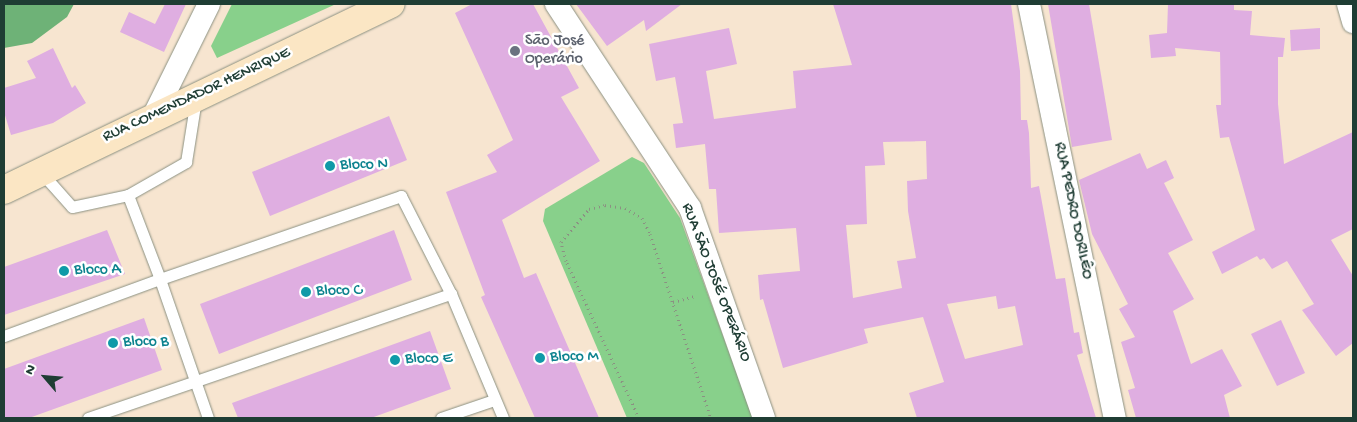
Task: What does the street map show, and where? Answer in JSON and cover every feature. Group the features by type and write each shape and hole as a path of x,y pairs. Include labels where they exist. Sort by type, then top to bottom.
{"street":[{"path":"153,116 209,4"},
{"name":"RUA COMENDADOR HENRIQUE","path":"4,190 153,116 391,4"},
{"name":"RUA SÃO JOSÉ OPERÁRIO","path":"556,4 690,208 764,418"},
{"name":"RUA PEDRO DORILÊO","path":"1029,4 1115,418"},
{"path":"1348,4 1353,22"}],"lane":[{"path":"40,171 72,207 128,195 186,162 196,97"},
{"path":"128,195 160,279 194,383 208,418"},
{"path":"4,336 160,279 401,196 451,294 503,418"},
{"path":"88,418 451,294"},
{"path":"441,418 494,400"}],"path":[{"path":"639,418 566,261 561,242 589,209 605,205 625,208 642,218 650,234 710,418"},
{"path":"673,302 700,295"}],"green space":[{"path":"4,4 74,4 67,17 32,43 4,48"},
{"path":"232,4 336,4 217,58 211,46"},
{"path":"632,157 644,163 680,218 753,418 627,418 543,221 545,209"}],"building":[{"path":"165,4 186,4 164,52 120,32 129,12 155,24"},
{"path":"472,4 533,4 579,88 561,97 600,161 502,220 524,278 536,273 599,418 535,418 481,297 485,295 446,192 497,172 487,155 513,140 455,13"},
{"path":"576,4 682,4 646,31 644,20 607,46"},
{"path":"833,4 1011,4 1020,71 1021,120 1027,120 1029,133 1031,188 1039,186 1056,279 1065,278 1074,333 1079,332 1083,353 1077,355 1096,418 917,418 909,393 944,382 923,317 864,329 868,343 783,368 763,299 760,300 758,275 800,271 796,228 719,233 716,189 709,189 705,144 676,148 673,124 683,123 675,77 656,81 649,44 729,28 737,64 706,71 714,119 796,108 793,71 852,65","holes":["926,141 927,179 907,181 908,211 916,258 897,261 902,288 853,298 846,225 867,224 865,166 885,165 883,142","996,296 998,309 1015,306 1023,345 965,359 947,304"]},
{"path":"1048,4 1089,4 1112,140 1072,147"},
{"path":"1168,4 1234,4 1234,10 1252,11 1250,35 1285,38 1283,57 1278,57 1278,104 1284,164 1353,132 1353,229 1331,240 1353,276 1353,343 1336,356 1302,310 1314,304 1287,261 1272,269 1264,258 1260,260 1257,256 1222,274 1212,252 1255,230 1229,137 1220,138 1216,105 1221,105 1220,52 1175,48 1176,56 1151,58 1149,35 1167,33"},
{"path":"1320,28 1320,49 1291,51 1290,30"},
{"path":"53,48 72,88 75,85 86,103 53,123 11,135 4,112 4,88 36,78 27,61"},
{"name":"Bloco N","path":"389,116 407,160 270,216 252,172"},
{"path":"1140,153 1147,169 1166,160 1174,178 1164,183 1193,240 1168,253 1194,299 1173,311 1191,364 1222,349 1242,386 1224,395 1230,418 1136,418 1128,390 1135,388 1121,342 1135,337 1119,309 1128,304 1092,234 1079,180"},
{"name":"Bloco A","path":"107,230 125,274 4,315 4,267"},
{"name":"Bloco C","path":"394,230 412,280 219,354 200,304"},
{"name":"Bloco B","path":"144,318 162,370 29,418 4,418 4,369"},
{"path":"1281,320 1305,373 1277,386 1251,334"},
{"name":"Bloco E","path":"430,331 451,389 371,418 238,418 232,403"}],"place":[{"name":"São José Operário","path":"515,51"},
{"name":"Bloco N","path":"330,166"},
{"name":"Bloco A","path":"64,271"},
{"name":"Bloco C","path":"306,292"},
{"name":"Bloco B","path":"113,343"},
{"name":"Bloco M","path":"540,358"},
{"name":"Bloco E","path":"395,360"}]}
